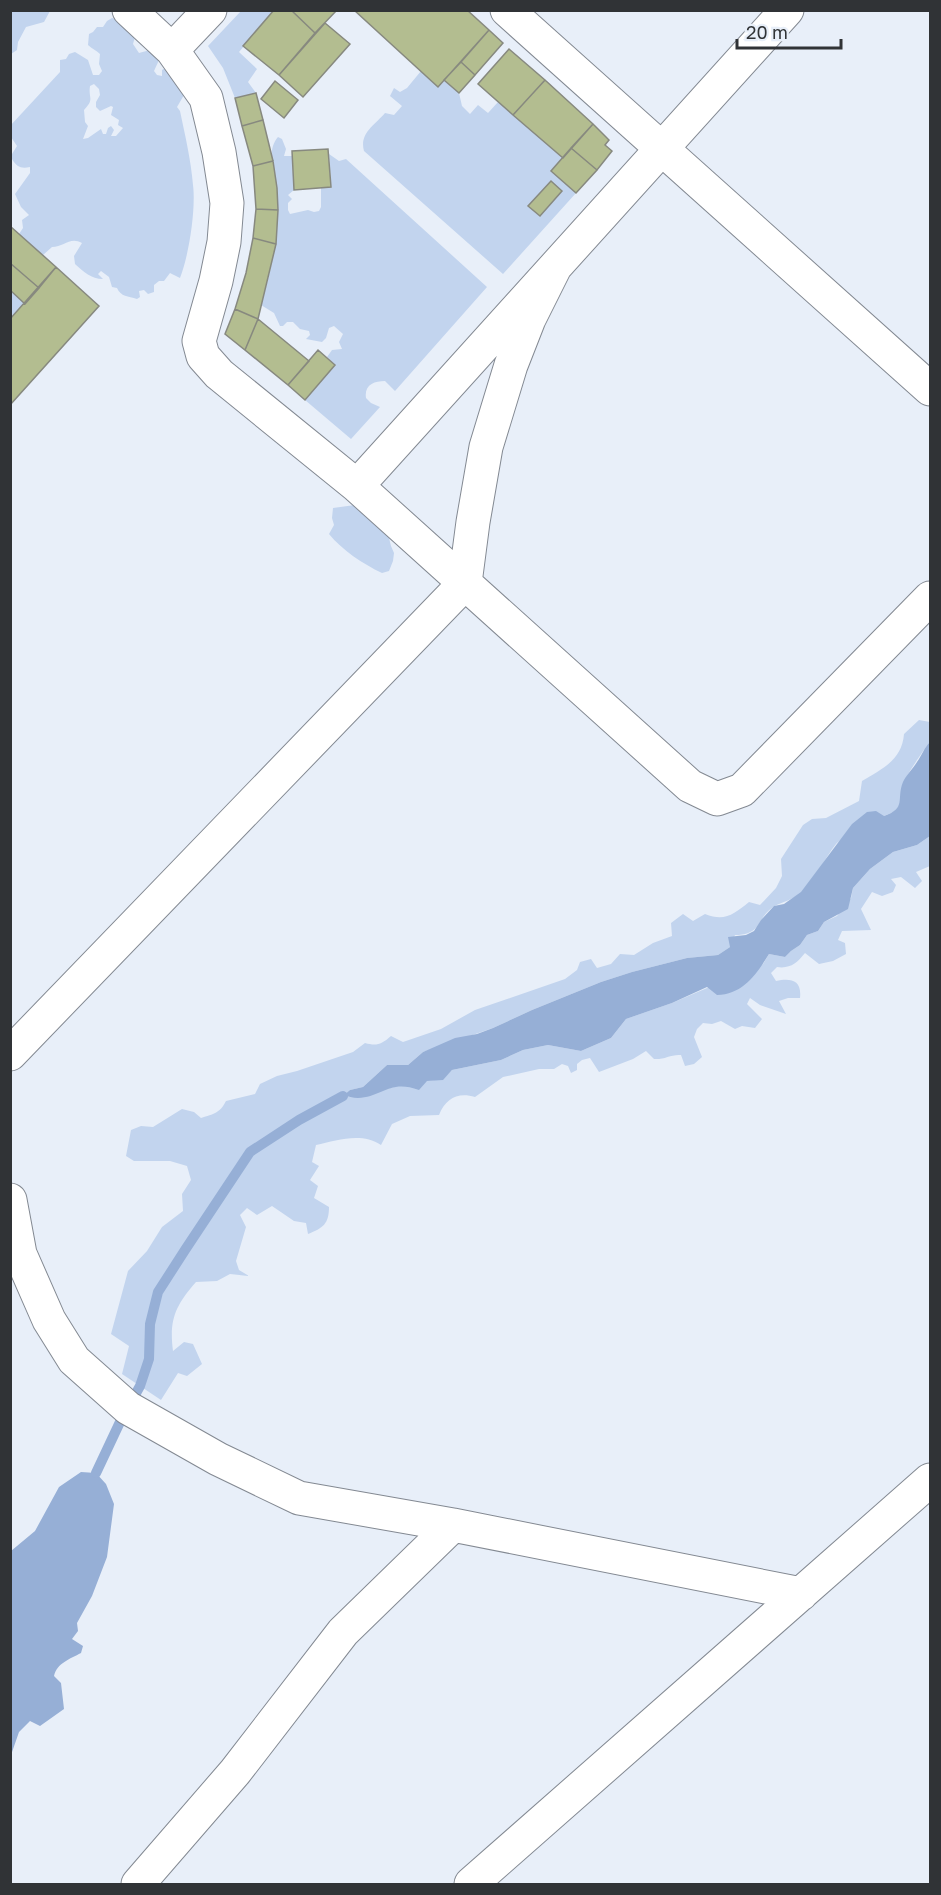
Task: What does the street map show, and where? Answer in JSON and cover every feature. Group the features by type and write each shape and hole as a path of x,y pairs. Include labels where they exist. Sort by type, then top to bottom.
{"street":[{"path":"129,10 172,50 206,98 219,152 227,203 224,242 199,341 203,356 219,374 357,486 690,786 717,799 742,790 930,598"},
{"path":"172,50 210,10"},
{"path":"507,10 930,389"},
{"path":"357,486 787,10"},
{"path":"10,1054 465,582 486,447 529,319 555,267"},
{"path":"10,1200 21,1254 49,1320 74,1360 128,1408 218,1459 299,1498 453,1525 801,1594"},
{"path":"471,1884 930,1480"},
{"path":"138,1884 235,1772 343,1632 453,1525"}],"shaded area":[{"path":"11,10 50,11 44,22 26,27 18,42 17,50 11,54"},
{"path":"241,11 274,11 239,52 257,69 248,82 256,93 235,98 223,68 208,46"},
{"path":"112,18 120,20 135,37 133,44 139,53 150,50 155,53 159,60 154,71 157,75 162,76 162,70 167,67 184,95 177,107 180,111 188,148 194,195 193,219 186,257 180,278 170,273 164,281 159,281 154,285 154,292 148,294 144,290 139,291 140,297 137,299 123,295 117,288 112,287 109,277 101,271 98,274 103,279 99,279 75,264 74,256 82,243 70,241 52,247 43,255 19,234 23,228 22,220 29,215 21,207 15,194 30,173 30,167 20,167 12,159 17,146 11,137 10,126 60,72 60,60 66,59 69,54 75,52 88,60 93,75 99,75 102,71 99,64 100,54 88,45 89,34 97,27 103,27","holes":["94,84 99,89 100,95 96,107 100,111 113,107 111,115 119,120 118,125 123,128 116,136 111,136 114,130 111,126 106,134 103,134 101,129 83,139 88,126 85,122 84,110 90,101 90,86"]},
{"path":"421,71 438,87 444,80 459,93 462,106 470,114 478,105 488,113 498,102 563,158 551,171 576,193 503,274 364,151 364,139 369,130 385,113 394,115 402,106 390,96 394,88 400,92 407,88"},
{"path":"278,137 282,139 286,149 284,156 292,156 294,190 288,195 292,199 288,203 290,214 308,210 319,211 321,188 331,187 329,154 339,161 346,159 487,287 395,391 385,381 368,387 366,398 380,407 351,439 305,400 335,365 327,357 332,350 342,349 339,342 343,334 334,326 329,328 322,342 306,339 310,335 309,331 300,329 293,322 280,326 274,313 261,305 272,263 276,234 278,205 272,149"},
{"path":"10,290 25,304 10,319"},
{"path":"355,505 388,534 394,553 389,571 382,573 360,561 340,546 329,534 334,525 333,508"},
{"path":"919,720 930,722 930,742 904,781 899,806 892,813 851,833 836,844 812,881 802,892 773,907 755,929 735,935 730,947 718,955 687,958 601,982 493,1028 423,1052 408,1065 387,1065 363,1087 350,1090 344,1096 362,1096 400,1086 443,1079 452,1070 501,1060 523,1050 548,1045 581,1051 611,1038 626,1019 672,1003 763,964 769,954 785,957 800,945 807,935 818,931 824,922 837,916 851,898 853,888 870,869 893,852 917,845 930,836 930,866 916,872 922,881 915,888 901,877 891,879 896,885 893,892 882,896 872,892 861,909 871,930 842,931 838,940 845,943 846,954 833,961 819,964 805,953 793,965 777,967 771,973 776,981 791,980 799,987 800,998 779,1001 786,1014 760,1005 750,998 747,1004 762,1019 755,1028 742,1026 735,1029 721,1021 712,1024 703,1023 697,1029 694,1037 702,1057 694,1064 685,1066 681,1055 654,1059 646,1051 633,1059 599,1072 590,1058 582,1060 577,1064 577,1070 571,1073 568,1066 562,1064 554,1069 539,1069 503,1077 475,1097 463,1095 453,1098 445,1104 439,1115 410,1116 392,1124 381,1145 358,1138 341,1139 316,1145 312,1162 319,1166 310,1180 318,1186 314,1198 329,1207 328,1218 324,1225 308,1234 306,1223 294,1221 272,1206 257,1215 247,1208 240,1215 246,1227 236,1261 239,1270 249,1276 230,1274 217,1281 196,1282 178,1306 175,1314 172,1331 173,1351 184,1342 193,1344 202,1364 187,1376 178,1373 161,1400 122,1374 129,1346 111,1334 128,1271 147,1251 162,1227 183,1211 182,1194 191,1180 187,1166 170,1161 134,1161 126,1156 131,1130 141,1126 153,1127 182,1109 194,1112 201,1118 210,1115 219,1111 226,1101 255,1094 260,1084 277,1076 353,1052 365,1043 378,1044 391,1036 403,1042 441,1029 475,1010 565,979 577,970 580,962 591,959 597,968 611,964 620,954 634,955 653,943 672,936 671,923 683,914 693,921 705,914 718,917 729,916 749,902 760,905 776,888 782,876 781,859 803,825 812,819 826,818 859,801 862,781 890,763 899,751 904,734"},
{"path":"930,742 930,836 917,845 893,852 870,869 853,888 848,909 824,922 818,931 807,935 800,945 785,957 769,954 754,976 741,987 726,994 717,995 707,987 672,1003 626,1019 611,1038 581,1051 548,1045 523,1050 501,1060 452,1070 443,1080 427,1081 419,1090 401,1086 366,1097 343,1096 350,1090 363,1087 387,1065 408,1065 423,1052 455,1038 493,1028 601,982 687,958 718,955 730,947 728,937 746,935 754,931 774,906 784,904 801,892 852,824 867,812 876,811 884,816 896,810 900,802 904,779"},
{"path":"81,1472 96,1473 106,1484 114,1504 107,1557 92,1596 77,1623 78,1631 72,1639 83,1646 81,1653 68,1659 54,1676 61,1683 64,1709 40,1726 30,1721 19,1732 11,1755 11,1551 35,1531 59,1487"}],"building":[{"path":"274,10 291,10 315,33 279,75 243,46"},
{"path":"291,10 337,10 315,33"},
{"path":"354,10 467,10 489,30 438,87"},
{"path":"325,23 350,44 303,97 279,75"},
{"path":"489,30 503,43 475,75 461,62"},
{"path":"509,49 545,80 513,115 478,84"},
{"path":"461,62 475,75 459,93 444,80"},
{"path":"545,80 593,124 563,158 513,115"},
{"path":"275,81 298,100 284,118 261,99"},
{"path":"256,93 263,120 242,126 235,98"},
{"path":"263,120 273,161 253,166 242,126"},
{"path":"593,124 609,140 605,145 612,151 597,170 571,148"},
{"path":"571,148 597,170 576,193 551,171"},
{"path":"328,149 331,187 294,190 292,151"},
{"path":"273,161 278,210 256,209 253,166"},
{"path":"551,181 562,191 540,216 528,206"},
{"path":"256,209 278,210 276,244 253,238"},
{"path":"10,226 56,267 39,288 10,263"},
{"path":"253,238 276,244 258,319 235,309 246,273"},
{"path":"10,263 39,288 25,304 10,290"},
{"path":"56,267 99,306 10,405 10,319"},
{"path":"235,309 258,319 245,350 225,334"},
{"path":"258,319 309,361 288,385 245,350"},
{"path":"318,350 335,365 305,400 288,385"}],"waterway":[{"path":"96,1473 140,1386 149,1359 150,1324 158,1292 185,1250 250,1152 299,1120 343,1096"}]}
